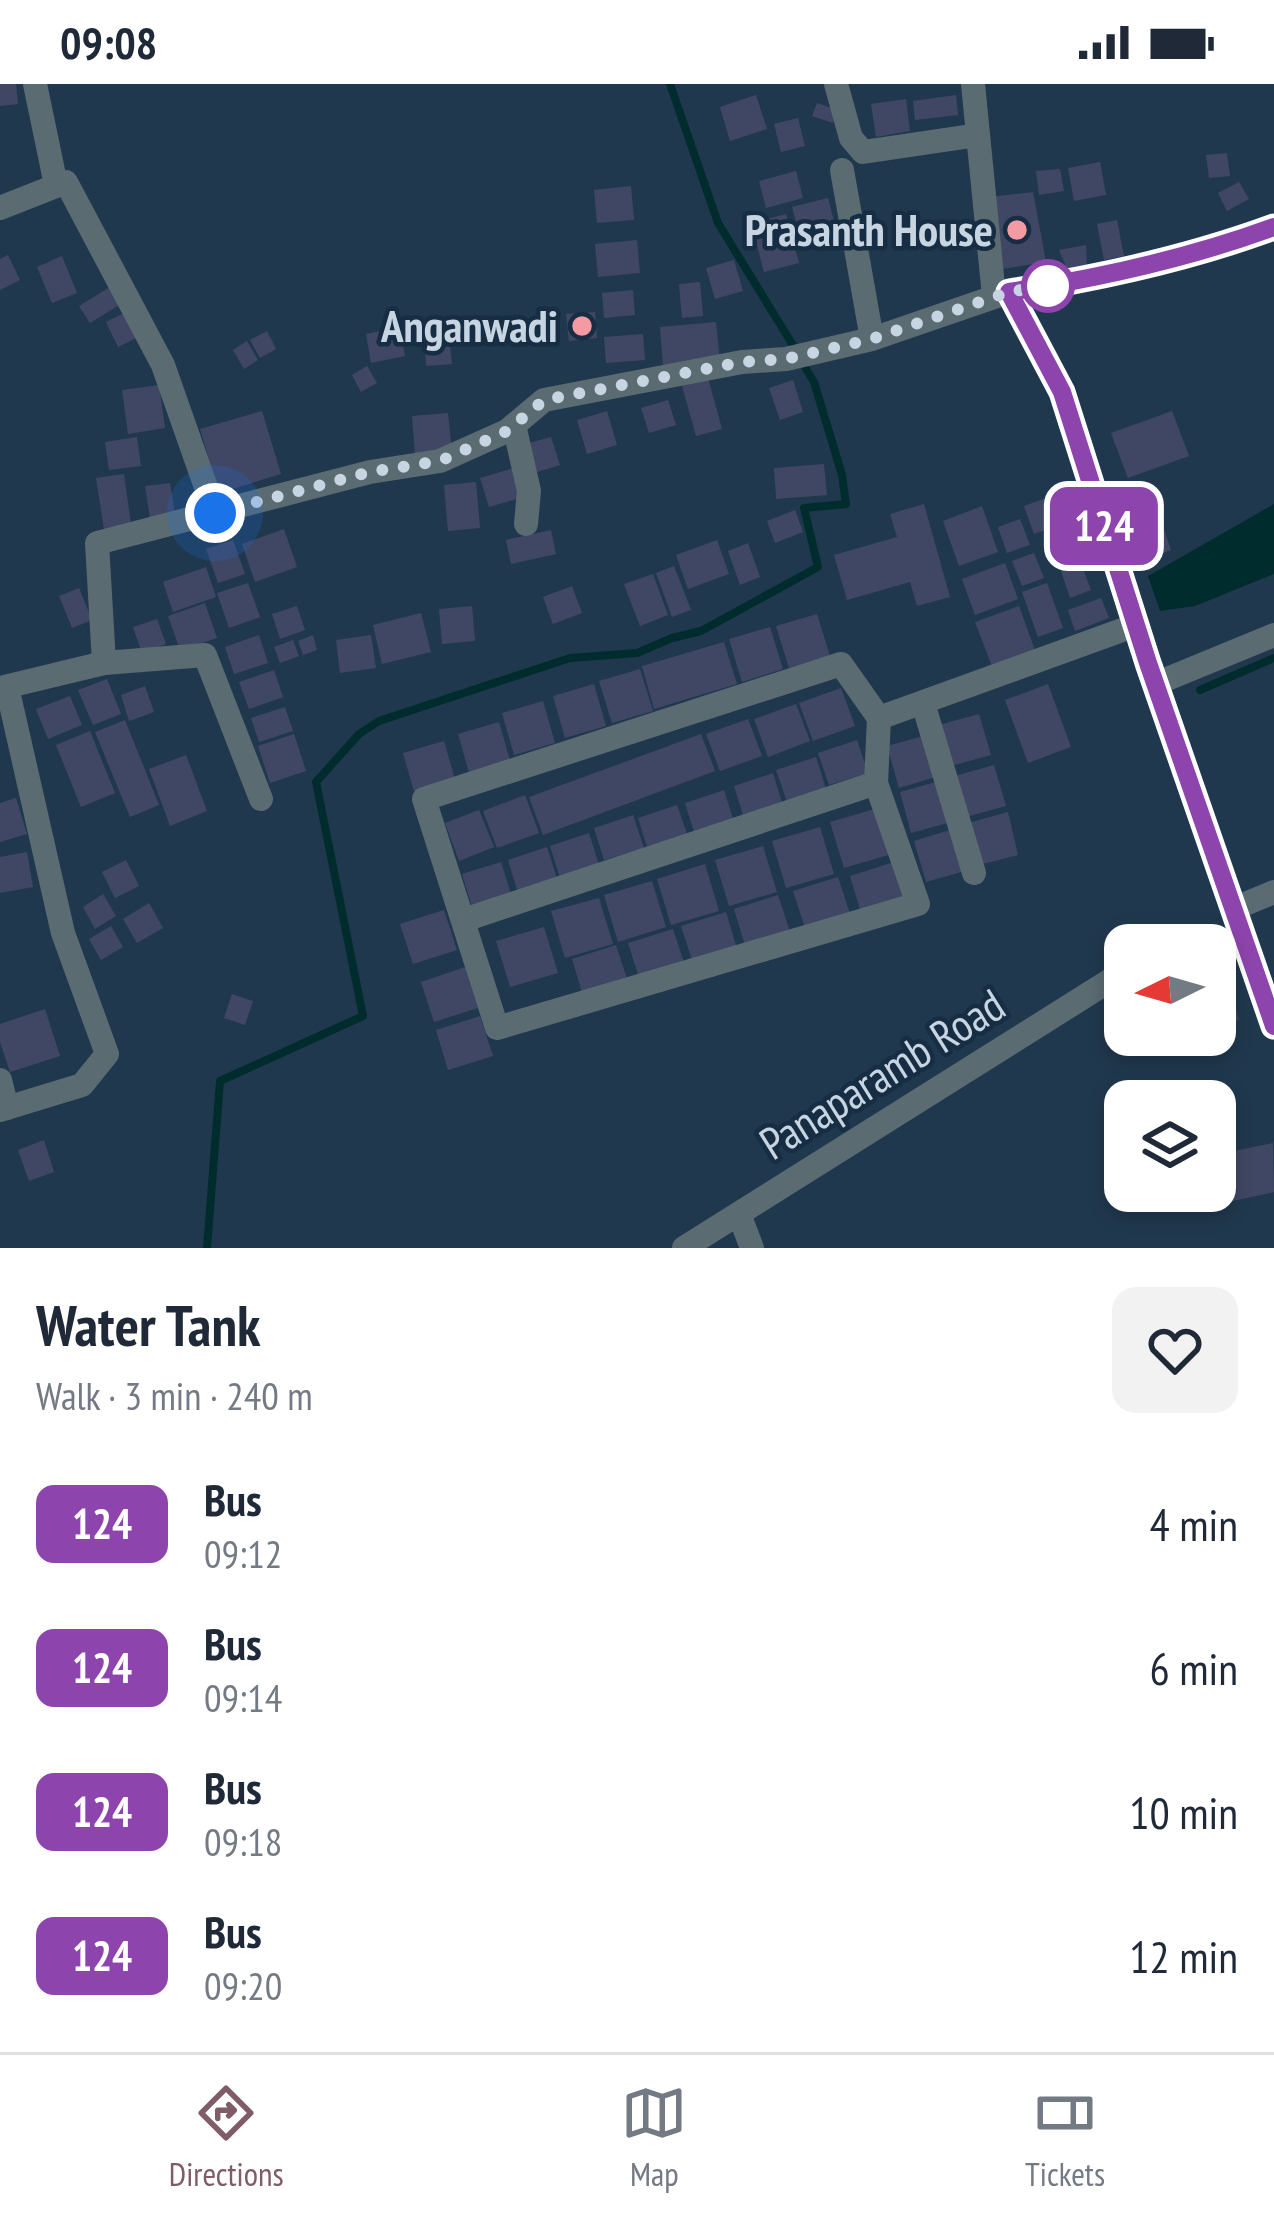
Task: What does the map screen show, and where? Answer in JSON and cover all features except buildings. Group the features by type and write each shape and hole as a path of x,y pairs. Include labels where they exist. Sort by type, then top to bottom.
{"street":[{"path":"35,84 56,185"},
{"path":"836,84 851,139 863,152 978,135"},
{"path":"973,84 1002,294 1062,392 1155,684 1274,1026"},
{"path":"842,170 872,339"},
{"path":"0,208 66,182 163,365 215,513"},
{"path":"104,663 97,543 370,472 440,461 514,425 544,400 742,362 786,359 872,339 1002,294 1096,279 1218,248 1274,227"},
{"path":"514,425 529,490 526,524"},
{"path":"879,718 1136,625"},
{"path":"1155,684 1274,635"},
{"path":"0,1080 4,1109 82,1085 107,1054 63,933 4,688 104,663 205,656 261,799"},
{"path":"841,664 879,718 876,782 918,904 497,1028 424,800 841,664"},
{"path":"923,703 974,873"},
{"path":"464,920 876,782"},
{"path":"1233,909 1274,892"},
{"name":"Panaparamb Road","path":"684,1248 1104,984"},
{"path":"739,1214 752,1248"}],"shaded area":[{"path":"1274,504 1274,574 1195,606 1160,611 1148,576"}],"waterway":[{"path":"670,84 718,223 794,347"},
{"path":"207,1248 220,1081 363,1016 316,782 359,734 379,721 570,658 637,653 701,631 818,567 804,508 846,504 842,475 806,369"},
{"path":"1200,690 1274,658"}],"bus line":[{"name":"124","path":"1274,227 1218,248 1096,279 1009,292 1062,392 1148,663 1274,1026"}],"place":[{"name":"Prasanth House","path":"1017,230"},
{"name":"Anganwadi","path":"582,326"}],"route":[{"path":"215,513 370,472 440,461 507,431 544,400 742,362 786,359 872,339 1009,292 1052,285 1048,286"}]}
